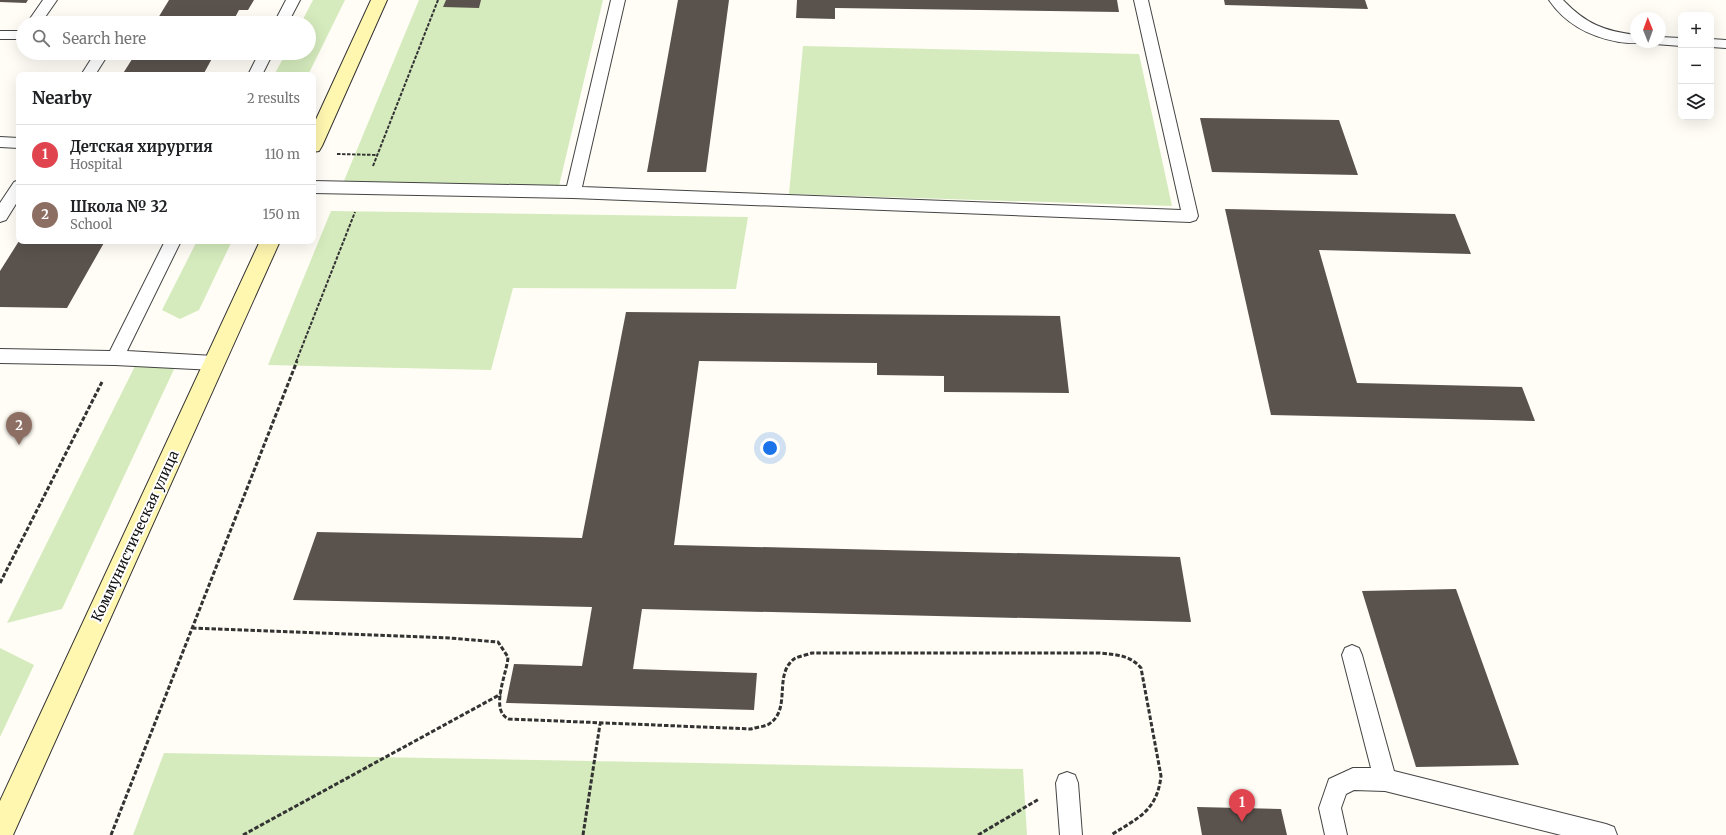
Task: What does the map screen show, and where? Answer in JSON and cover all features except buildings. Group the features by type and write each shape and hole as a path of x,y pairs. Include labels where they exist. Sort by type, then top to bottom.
{"main road":[{"path":"316,139 378,0"},
{"name":"Коммунистическая улица","path":"0,832 269,244"}],"lane":[{"path":"39,16 50,0"},
{"path":"285,16 293,0"},
{"path":"573,192 618,0"},
{"path":"316,186 573,192 1190,216 1141,0"},
{"path":"1556,0 1572,18 1592,30 1616,38 1630,39"},
{"path":"0,34 16,35"},
{"path":"1666,41 1678,42"},
{"path":"1714,43 1726,44"},
{"path":"90,72 98,60"},
{"path":"256,72 262,60"},
{"path":"0,142 16,143"},
{"path":"0,216 16,191"},
{"path":"114,358 171,244"},
{"path":"0,356 114,358 214,363"},
{"path":"1352,655 1385,780"},
{"path":"1336,835 1330,808 1337,787 1353,779 1385,780 1606,835"},
{"path":"1067,783 1071,835"}],"path":[{"path":"110,835 438,0"},
{"path":"337,154 377,155"},
{"path":"0,583 114,358"},
{"path":"192,628 402,636 498,642 505,649 508,657 498,706 500,714 506,719 518,721 751,729 765,727 775,721 781,709 784,673 789,662 798,655 812,653 1100,653 1126,656 1135,661 1141,668 1161,776 1159,792 1150,807 1138,818 1111,835"},
{"path":"243,835 501,693"},
{"path":"583,835 600,724"},
{"path":"978,835 1067,783"}],"green space":[{"path":"313,0 345,0 316,59 316,16 305,16"},
{"path":"419,0 603,0 558,190 341,188"},
{"path":"803,46 1139,54 1172,206 789,194"},
{"path":"282,60 315,60 309,72 276,72"},
{"path":"331,211 748,217 736,289 513,288 491,370 268,365"},
{"path":"195,244 231,244 199,310 180,319 162,310"},
{"path":"142,352 176,365 62,609 7,623"},
{"path":"0,648 34,665 0,737"},
{"path":"164,753 1023,769 1027,835 133,835"}],"place":[{"name":"Школа № 32","path":"19,445"},
{"name":"Детская хирургия","path":"1242,822"}]}
